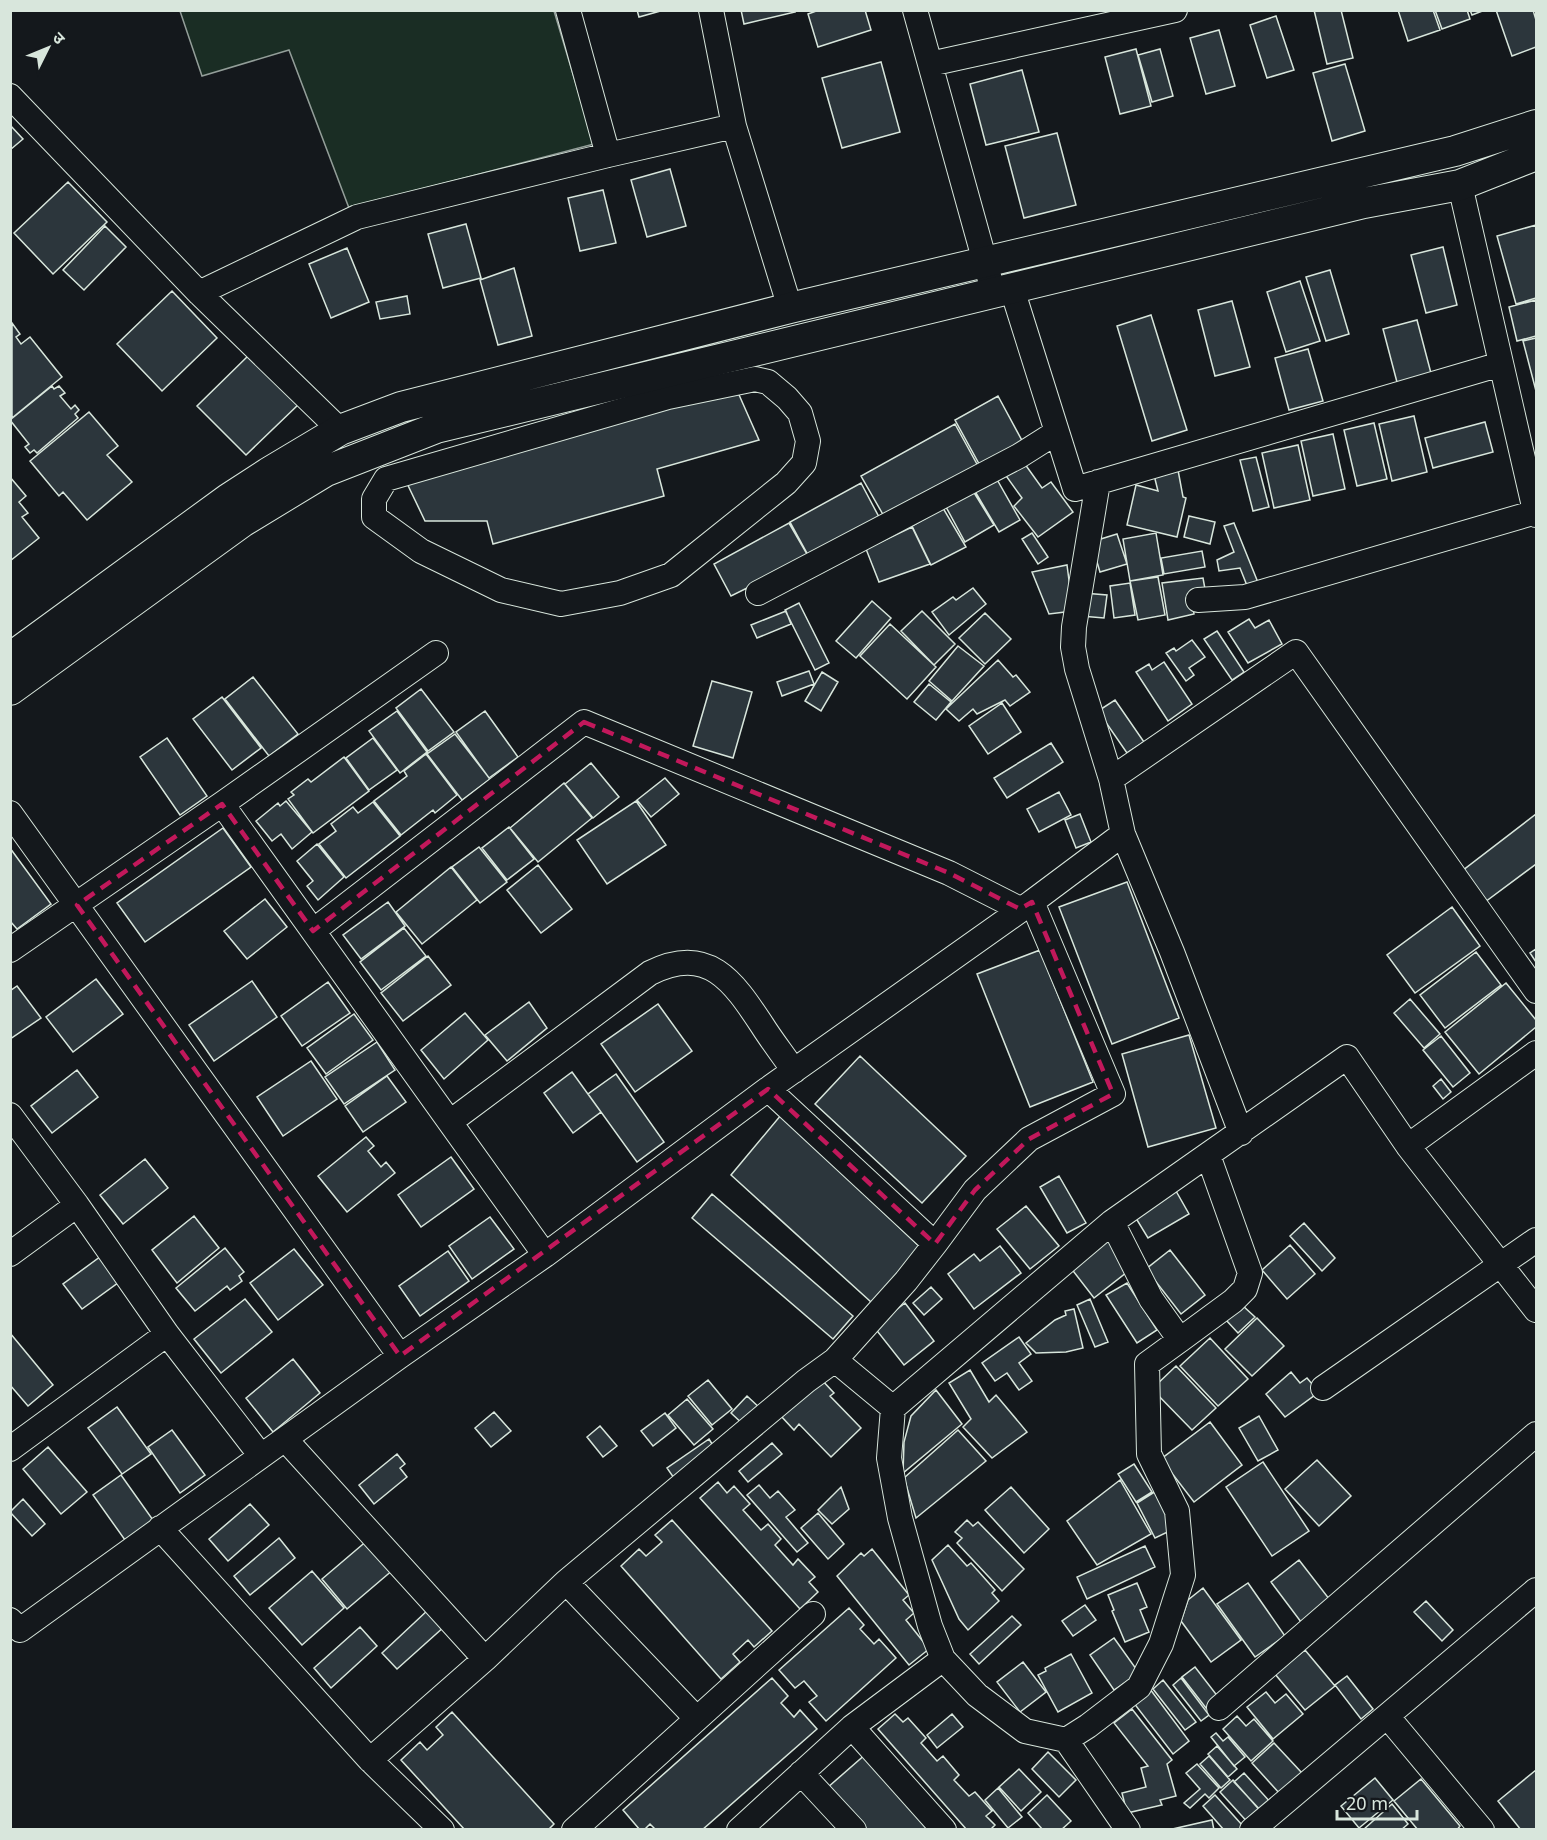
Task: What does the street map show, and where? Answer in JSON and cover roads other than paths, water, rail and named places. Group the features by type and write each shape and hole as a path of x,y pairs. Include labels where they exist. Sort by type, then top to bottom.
{"street":[{"path":"568,10 608,155"},
{"path":"711,10 734,126 790,308"},
{"path":"915,10 985,263 1003,291 1057,432 1075,489 1502,364"},
{"path":"930,64 1088,20 1175,10"},
{"path":"10,96 199,293 340,430"},
{"path":"10,690 242,522 276,485 340,430 401,407 790,308 1455,151 1536,125"},
{"path":"199,293 357,217 734,126"},
{"path":"10,658 219,506 276,485 326,471 436,428 666,385 755,379 768,382 788,398 800,412 808,441 804,463 786,483 671,575 620,593 561,604 501,590 421,551 374,517 374,499 386,478 666,385 1003,291 1364,203 1460,185 1536,155"},
{"path":"1198,600 1245,597 1536,513 1460,185"},
{"path":"758,593 1019,456 1057,432"},
{"path":"1098,482 1076,616 1073,647 1077,669 1111,779 1123,834 1172,952 1241,1133"},
{"path":"1111,779 1296,652 1536,991"},
{"path":"10,950 78,905 436,653"},
{"path":"313,931 584,722 1026,905 1113,1094 1029,1139 975,1190 906,1281 835,1360 806,1381 566,1582 485,1659 370,1760"},
{"path":"222,804 545,1255"},
{"path":"10,813 400,1356"},
{"path":"10,1620 20,1630 400,1356 545,1255 768,1089 1123,834"},
{"path":"450,1122 650,973 667,965 684,962 718,971 743,997 795,1071"},
{"path":"1408,1146 1536,1053"},
{"path":"1128,1830 1066,1740 1025,1731 977,1695 943,1659 930,1626 900,1518 889,1458 893,1408 1112,1222 1347,1057 1408,1146 1536,1310"},
{"path":"768,1089 935,1244"},
{"path":"10,1115 77,1205 167,1334 261,1456"},
{"path":"1066,1740 1139,1687 1161,1644 1183,1575 1177,1510 1149,1455 1147,1364 1233,1301 1245,1288 1250,1273 1208,1155"},
{"path":"10,1254 77,1205"},
{"path":"1112,1222 1151,1299 1180,1340"},
{"path":"1323,1388 1536,1240"},
{"path":"10,1449 167,1334"},
{"path":"835,1360 893,1408"},
{"path":"1219,1708 1536,1434"},
{"path":"285,1439 485,1659"},
{"path":"160,1528 370,1760 442,1830"},
{"path":"566,1582 696,1718"},
{"path":"1252,1830 1536,1590"},
{"path":"584,1826 696,1718 813,1614"},
{"path":"739,1830 852,1727 943,1659"},
{"path":"1387,1716 1482,1830"},
{"path":"852,1727 944,1830"},
{"path":"801,1773 854,1830"}]}
